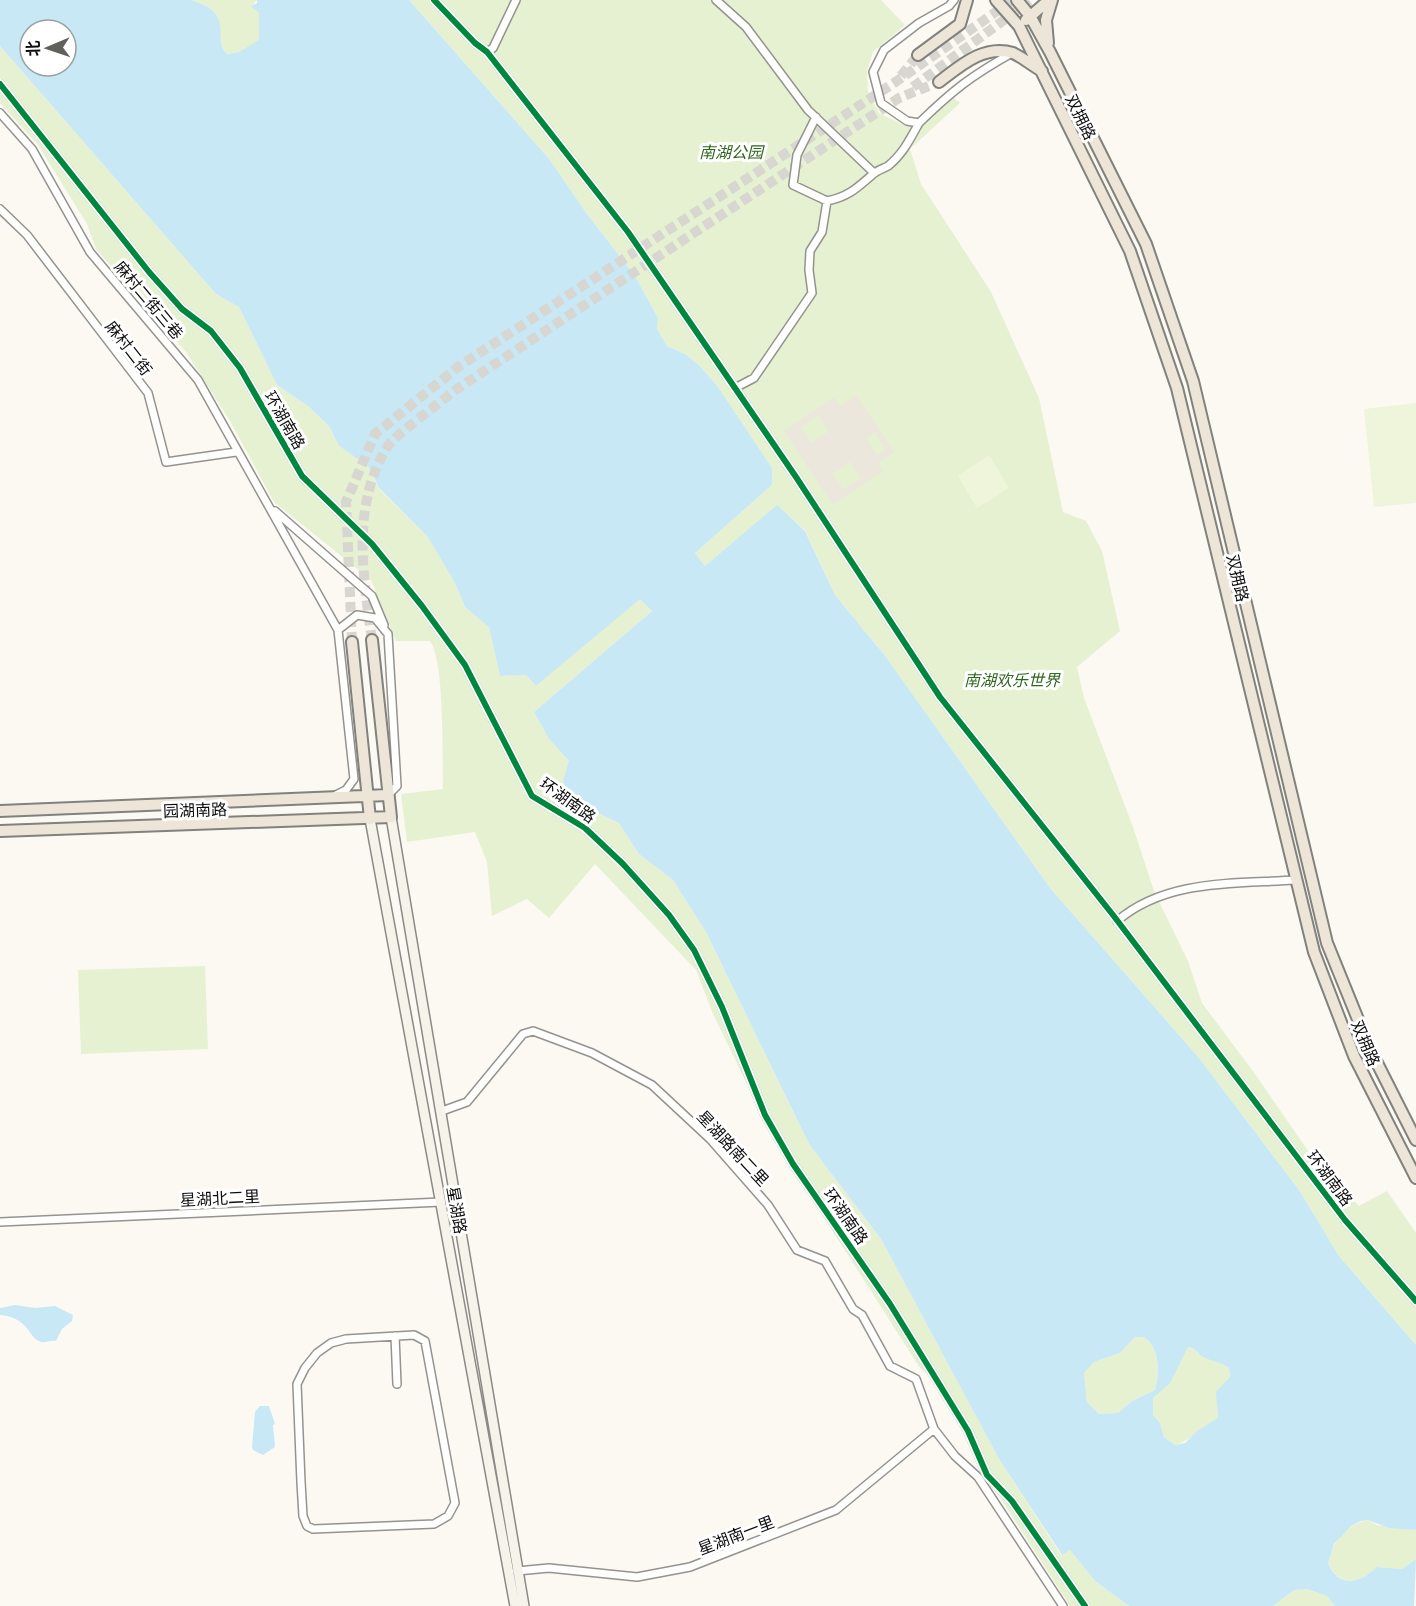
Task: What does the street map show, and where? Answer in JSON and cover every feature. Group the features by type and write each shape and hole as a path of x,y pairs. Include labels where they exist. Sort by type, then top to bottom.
{"main road":[{"path":"918,55 960,24 967,0"},
{"name":"双拥路","path":"1017,0 1030,16 1050,52 1146,244 1193,381 1327,942 1370,1049 1416,1140"},
{"path":"1019,26 1050,0"},
{"path":"1050,0 1046,20 1050,52"},
{"name":"双拥路","path":"999,1 1019,26 1130,251 1177,388 1314,952 1354,1056 1416,1178"},
{"path":"939,82 961,65 987,52 1012,53 1042,71"},
{"path":"372,640 392,817"},
{"path":"352,642 370,819"},
{"name":"园湖南路","path":"0,811 388,795"},
{"name":"园湖南路","path":"0,831 392,817"},
{"name":"星湖路","path":"392,817 524,1606"},
{"name":"星湖路","path":"370,819 515,1606"}],"street":[{"name":"环湖南路","path":"434,0 475,44 487,52 628,232 735,388 940,697 1117,921 1345,1220 1416,1301"},
{"path":"487,52 493,48 516,0"},
{"path":"716,0 746,27 816,117 874,172"},
{"path":"919,123 907,121 881,103 873,72 884,50 919,23 949,6 954,0"},
{"path":"816,117 797,155 793,185 827,201 841,198 858,189 874,172 886,167 903,153 919,123 952,90 976,72 1012,53"},
{"name":"环湖南路","path":"0,84 149,272 182,309 210,331 240,368 302,476 372,544 422,606 465,665 532,796 585,828 623,864 682,933 694,950 722,1006 765,1115 793,1164 890,1305 968,1431 987,1475 1012,1501 1085,1606"},
{"name":"麻村二街三巷","path":"0,113 32,149 90,252 198,380 236,452 271,508"},
{"path":"735,388 754,378 812,293 809,270 810,251 822,232 827,201"},
{"name":"麻村二街","path":"0,208 27,235 148,393 166,462 236,452"},
{"path":"271,508 338,630 354,779 346,790 330,798"},
{"path":"271,508 372,596 388,634 397,786 388,795"},
{"path":"338,630 357,615 375,618 388,634"},
{"path":"1117,921 1130,910 1151,900 1192,886 1295,880"},
{"name":"星湖路南二里","path":"442,1111 467,1102 523,1034 533,1031 592,1053 652,1085 710,1139 768,1205 797,1250 825,1260 853,1309 862,1315 890,1366 916,1379 934,1429 955,1456 978,1477 1063,1606"},
{"name":"星湖北二里","path":"0,1222 441,1202"},
{"path":"414,1335 425,1341 455,1503 448,1516 435,1524 313,1529 307,1526 303,1516 297,1384 317,1353 331,1343 346,1339 395,1336 414,1335"},
{"path":"395,1336 397,1384"},
{"name":"星湖南一里","path":"517,1571 549,1568 637,1578 690,1567 836,1510 934,1429"}],"green space":[{"path":"192,0 257,0 252,6 259,13 259,41 239,52 227,54 221,44 219,22 214,12"},
{"name":"南湖公园","path":"409,0 881,0 905,25 873,52 867,71 868,91 879,113 906,126 953,97 960,103 910,149 921,184 991,292 1039,398 1063,512 1086,521 1102,551 1120,631 1077,667 1084,698 1133,827 1154,891 1188,961 1202,1003 1313,1158 1359,1206 1387,1191 1416,1233 1416,1345 1339,1256 1299,1190 1199,1058 1050,888 886,657 835,595 805,530 777,506 705,566 695,553 772,485 772,468 718,387 700,366 685,354 667,346 657,329 658,318 635,276 587,214 550,160"},
{"path":"0,46 18,67 18,78 28,78 216,294 239,307 277,385 309,407 329,426 339,446 369,467 379,489 427,536 455,583 465,607 489,626 500,676 526,675 536,686 640,598 652,611 534,712 549,739 569,761 574,802 619,823 639,854 673,880 706,932 809,1144 881,1239 999,1459 1061,1555 1070,1550 1095,1581 1129,1606 1070,1606 999,1496 981,1475 965,1432 935,1381 920,1368 791,1166 760,1111 713,1014 696,970 595,864 549,918 527,899 492,916 487,862 475,832 407,842 401,794 443,789 440,689 435,652 430,641 396,641 371,580 274,502 230,421 186,352 96,249 87,224 38,145 0,103"},
{"path":"1416,403 1416,503 1374,507 1364,409"},
{"path":"989,455 1009,488 977,508 958,476"},
{"path":"205,966 208,1049 81,1054 78,970"},
{"path":"1135,1337 1144,1337 1156,1354 1158,1377 1155,1390 1132,1401 1118,1413 1099,1414 1087,1402 1084,1373 1094,1362 1120,1353"},
{"path":"1188,1347 1202,1357 1229,1368 1230,1377 1217,1402 1218,1418 1175,1445 1164,1437 1160,1423 1153,1415 1153,1398 1174,1373"},
{"path":"1368,1520 1377,1525 1416,1530 1416,1559 1402,1569 1378,1567 1357,1579 1344,1580 1338,1577 1328,1563 1333,1548 1347,1530"},
{"path":"1307,1589 1327,1596 1335,1606 1273,1606 1294,1590"}],"shaded area":[{"path":"856,395 894,452 878,463 883,471 833,505 784,431 834,397 840,406","holes":["818,415 829,431 811,443 801,427","875,432 886,450 877,456 866,438","850,462 861,478 843,490 832,474"]}],"water":[{"path":"0,0 192,0 209,8 218,17 223,50 227,54 239,52 259,40 259,13 251,6 257,3 257,0 409,0 550,160 587,214 635,276 658,318 657,329 667,346 685,354 700,366 718,387 772,468 772,485 695,553 705,566 777,505 805,531 835,595 886,657 1050,888 1199,1058 1299,1190 1339,1256 1416,1345 1416,1530 1389,1528 1368,1520 1361,1521 1351,1526 1334,1544 1328,1563 1338,1577 1350,1581 1364,1577 1377,1567 1402,1569 1416,1559 1414,1606 1335,1606 1327,1596 1307,1589 1294,1590 1273,1606 1129,1606 1095,1581 1070,1550 1062,1555 999,1459 881,1239 809,1144 706,932 673,880 639,854 619,823 574,802 563,781 569,761 549,739 534,712 652,611 640,599 536,686 526,675 500,676 489,627 465,607 455,583 427,536 379,488 369,467 339,446 329,426 309,407 277,385 239,307 216,294 28,78 78,78 78,18 18,18 18,67 0,46","holes":["1135,1337 1144,1337 1156,1354 1158,1377 1155,1390 1132,1401 1118,1413 1099,1414 1087,1402 1084,1373 1094,1362 1120,1353","1188,1347 1202,1357 1229,1368 1230,1377 1216,1392 1218,1418 1197,1431 1185,1443 1175,1445 1164,1437 1160,1423 1153,1415 1153,1398 1170,1383"]},
{"path":"15,1305 35,1308 55,1306 73,1315 72,1321 62,1329 56,1341 41,1342 36,1340 17,1320 0,1315 0,1308"},
{"path":"260,1406 269,1406 275,1424 273,1425 275,1447 263,1455 253,1450 252,1447 255,1412"}],"tunnel":[{"path":"352,642 346,502 375,434 458,367 897,81 1013,0"},
{"path":"913,87 1031,0"},
{"path":"901,76 918,55"},
{"path":"372,640 363,566 364,517 368,493 376,470 387,447 392,442 454,391 899,98 939,82"}],"cycle path":[{"path":"434,0 475,43 487,52 628,232 796,477 940,697 1113,915 1345,1220 1416,1301"},
{"path":"0,84 149,272 182,309 211,331 240,368 302,476 372,544 422,606 465,665 532,796 585,828 623,864 669,915 694,950 722,1007 765,1115 793,1164 890,1304 968,1431 987,1475 1012,1501 1085,1606"}],"park label":[{"name":"南湖欢乐世界","path":"1012,680"}]}
